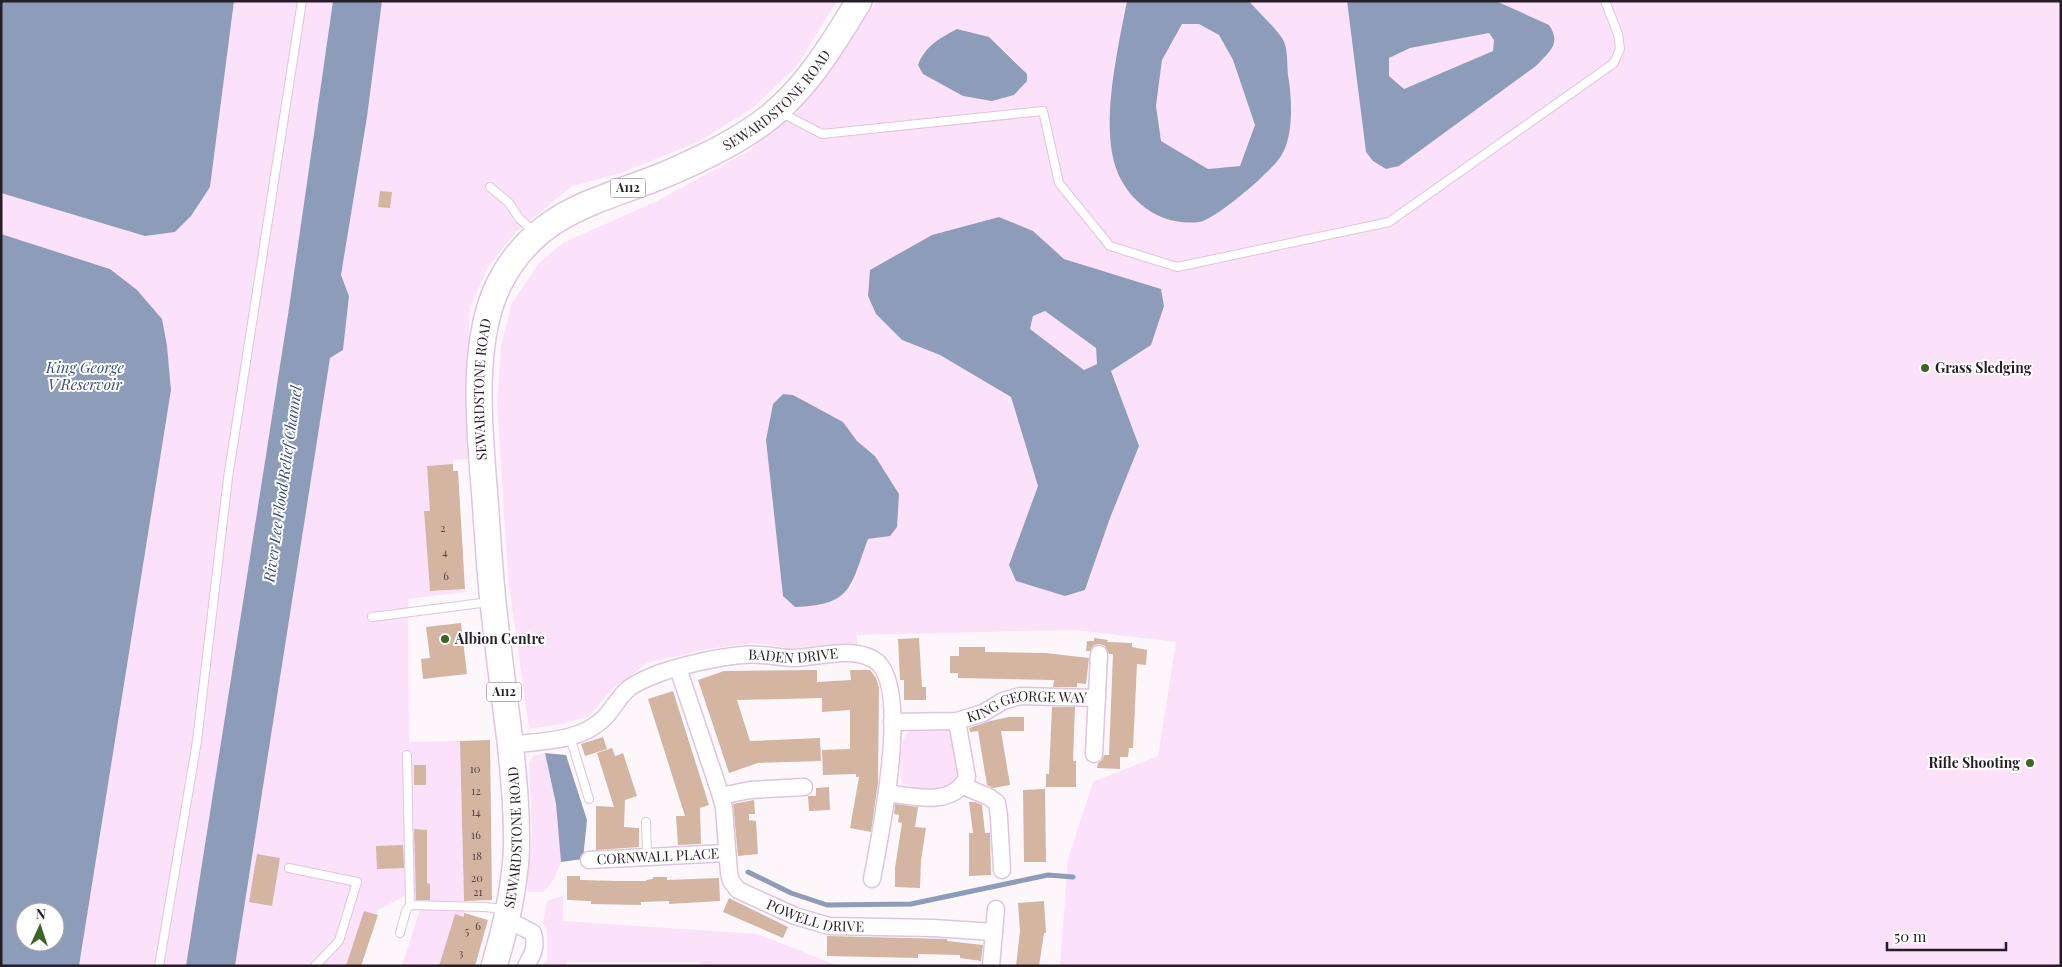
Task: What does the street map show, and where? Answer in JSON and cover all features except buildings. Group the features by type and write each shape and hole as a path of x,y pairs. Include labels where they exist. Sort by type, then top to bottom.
{"main road":[{"name":"SEWARDSTONE ROAD","path":"494,966 508,916 516,857 516,799 493,602 482,462 480,375 482,342 489,308 499,283 518,256 536,234 554,221 577,208 707,156 748,133 778,111 798,91 839,34 859,1"}],"street":[{"name":"BADEN DRIVE","path":"510,745 570,737 592,728 603,719 627,689 650,676 678,668 743,654 792,658 854,653 874,660 883,668 889,681 892,759 872,879"},
{"name":"KING GEORGE WAY","path":"1094,754 1099,654"},
{"name":"POWELL DRIVE","path":"678,668 721,796 724,808 729,873 731,881 738,890 795,916 829,926 933,928 994,932"},
{"name":"KING GEORGE WAY","path":"892,722 957,721 982,713 1002,701 1020,696 1097,698"},
{"name":"KING GEORGE WAY","path":"957,721 967,778 963,786"},
{"path":"887,792 918,797 943,797 957,792 963,786 989,797 996,803 999,817 1002,870"},
{"path":"721,796 750,790 804,787"},
{"name":"CORNWALL PLACE","path":"590,860 726,853"},
{"path":"991,966 996,910"},
{"path":"508,916 520,926 533,933 535,941 534,952 526,966"}],"lane":[{"path":"159,966 197,741 228,478 302,1"},
{"path":"778,111 822,134 1043,111 1059,183 1110,246 1178,267 1389,222 1614,63 1620,49 1619,42 1605,1"},
{"path":"490,187 509,203 519,218 536,234"},
{"path":"372,617 493,602"},
{"path":"570,737 589,798"},
{"path":"400,933 406,911 410,905 407,755"},
{"path":"646,822 647,857"},
{"path":"289,868 357,882 339,941 316,966"},
{"path":"410,905 484,907 508,916"}],"shaded area":[{"path":"234,1 333,1 289,308 186,966 79,966 171,390 167,346 110,269 1,234 1,193 145,236 175,232 210,187"},
{"path":"382,1 837,1 797,66 754,107 700,141 619,174 572,186 515,233 488,267 470,308 466,385 472,459 453,460 453,464 427,466 430,507 456,506 456,509 424,512 430,591 465,589 466,592 408,599 409,742 460,741 464,901 414,901 405,896 378,910 361,963 348,966 235,966 330,358 343,350 349,296 341,275 367,117"},
{"path":"877,1 1127,1 1114,67 1110,130 1230,204 1283,39 1249,1 1347,1 1366,152 1386,169 1399,166 1536,66 1509,7 1496,1 2061,1 2061,966 1060,966 1068,859 1093,782 1158,756 1176,642 1076,630 857,635 857,645 794,649 755,643 707,649 647,663 612,689 589,716 563,724 529,729 508,578 497,403 501,345 512,303 539,263 563,243 657,201 749,151 798,111","holes":["958,29 1004,50 1027,74 941,82 923,74 923,53 945,35","1033,231 1064,259 1161,289 1151,344 1111,371 1139,446 1110,518 1085,591 1009,566 1038,486 1011,397 940,355 902,340 876,314 868,296","773,404 843,422 857,441 876,456 890,536 868,539 851,586 783,596 766,440"]},
{"path":"1182,24 1199,24 1219,35 1233,60 1255,125 1241,166 1208,169 1161,141 1156,106 1162,60"},
{"path":"1489,33 1494,40 1493,51 1404,89 1389,76 1389,58 1409,48"},
{"path":"1045,311 1096,348 1097,364 1084,370 1030,329 1033,316"},
{"path":"916,728 949,728 953,734 961,776 957,785 930,789 903,784 900,767 902,745 907,734"},
{"path":"545,753 556,804 561,862 554,879 544,892 527,892 532,830 529,763 533,756"},
{"path":"564,895 563,921 758,934 838,966 714,966 695,962 567,962 566,966 542,966 547,960 547,930 543,924 547,901"},
{"path":"457,909 467,913 466,918 455,914 439,966 402,966 420,910"}],"water":[{"path":"1,1 234,1 210,187 191,216 175,232 145,236 1,193"},
{"name":"River Lee Flood Relief Channel","path":"333,1 382,1 367,117 341,275 349,296 343,350 330,358 235,966 186,966 289,308"},
{"path":"1127,1 1249,1 1284,41 1291,105 1290,128 1285,148 1276,163 1255,183 1230,204 1199,222 1170,220 1145,208 1126,188 1114,162 1111,144 1110,103","holes":["1182,24 1199,24 1219,35 1233,60 1255,125 1240,166 1208,169 1161,141 1156,106 1162,60"]},
{"path":"1347,1 1496,1 1549,25 1553,32 1554,43 1549,52 1536,66 1399,166 1386,169 1373,161 1366,152","holes":["1489,33 1494,40 1493,51 1404,89 1389,76 1389,58 1410,48"]},
{"path":"957,29 989,37 1027,74 1027,81 1014,95 992,101 963,96 923,74 918,65 921,58 939,39"},
{"path":"999,217 1033,231 1064,259 1161,289 1164,306 1151,345 1111,371 1139,446 1110,518 1085,590 1065,596 1016,581 1009,565 1038,486 1011,397 940,355 902,340 876,314 868,296 870,270 932,235","holes":["1045,311 1096,348 1097,364 1084,370 1030,329 1033,316"]},
{"name":"King George V Reservoir","path":"1,234 110,269 137,290 162,319 167,346 171,390 79,966 1,966"},
{"path":"783,394 793,395 843,422 857,441 875,456 899,494 897,527 890,536 868,539 857,570 846,590 839,597 828,602 795,607 783,596 766,440 773,404"},
{"path":"545,753 566,755 587,820 583,859 561,862 556,804"}],"waterway":[{"path":"748,872 791,893 827,905 911,904 1048,875 1073,877"}],"place":[{"name":"Grass Sledging","path":"1925,368"},
{"name":"Albion Centre","path":"445,639"},
{"name":"Rifle Shooting","path":"2030,763"}]}
